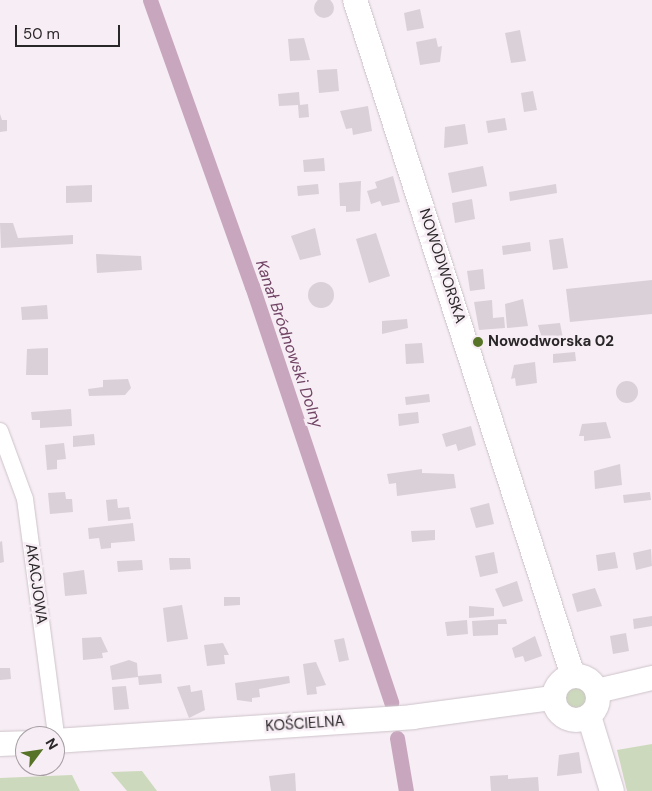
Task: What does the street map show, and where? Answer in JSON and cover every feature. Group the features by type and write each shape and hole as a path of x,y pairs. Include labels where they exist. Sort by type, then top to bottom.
{"main road":[{"name":"NOWODWORSKA","path":"355,0 573,676"},
{"path":"573,676 587,678 597,690 597,704 589,716 572,720 563,716 553,698 558,684 573,676"},
{"path":"597,690 652,678"},
{"name":"KOŚCIELNA","path":"65,740 412,717 553,698"},
{"path":"589,716 612,791"},
{"path":"0,744 15,743"}],"street":[{"name":"AKACJOWA","path":"0,431 25,499 54,726"}],"green space":[{"path":"575,687 585,694 586,698 579,708 575,709 565,702 564,698 571,688"},
{"path":"652,744 652,791 627,791 617,750"},
{"path":"142,771 157,791 127,791 111,772"},
{"path":"72,775 80,791 0,791 0,778"}],"building":[{"path":"324,-2 331,1 334,8 331,15 324,18 317,15 314,8 317,1"},
{"path":"420,9 424,28 407,31 404,13"},
{"path":"520,30 526,61 511,63 505,33"},
{"path":"304,38 310,60 290,61 288,39"},
{"path":"436,38 438,47 442,46 440,62 420,65 416,42"},
{"path":"337,69 339,91 319,93 317,70"},
{"path":"533,91 537,110 524,112 521,93"},
{"path":"299,92 300,105 308,104 309,117 299,118 298,105 279,106 278,94"},
{"path":"368,106 372,131 353,135 352,128 346,129 340,111"},
{"path":"0,114 2,120 7,120 7,131 0,132"},
{"path":"505,118 507,130 488,133 486,121"},
{"path":"465,124 468,144 444,148 445,127"},
{"path":"324,158 325,171 304,172 303,160"},
{"path":"483,166 487,186 452,193 448,173"},
{"path":"393,176 400,202 382,206 380,201 371,204 367,191 377,188 375,182"},
{"path":"361,181 360,211 346,212 346,206 340,206 339,183"},
{"path":"318,184 319,194 298,196 297,186"},
{"path":"556,184 557,193 510,201 509,192"},
{"path":"92,185 92,202 66,203 66,186"},
{"path":"472,199 475,219 455,223 452,203"},
{"path":"0,223 13,223 18,238 73,235 73,244 1,248"},
{"path":"315,228 321,255 300,260 291,236"},
{"path":"376,233 390,276 369,283 356,239"},
{"path":"563,238 568,268 553,270 549,240"},
{"path":"530,242 531,251 503,255 502,246"},
{"path":"96,254 141,256 142,270 97,273"},
{"path":"483,269 485,289 470,291 467,271"},
{"path":"652,280 652,314 570,322 566,289"},
{"path":"321,282 330,286 334,295 330,304 321,308 312,304 308,295 312,286"},
{"path":"523,299 528,326 507,328 505,304"},
{"path":"492,300 493,318 504,317 505,328 479,330 474,302"},
{"path":"47,305 48,319 22,320 21,307"},
{"path":"407,319 408,328 382,334 382,321"},
{"path":"560,323 564,344 544,346 538,325"},
{"path":"422,343 424,363 406,364 405,344"},
{"path":"48,348 48,375 26,375 27,349"},
{"path":"575,352 576,361 553,363 553,354"},
{"path":"535,362 537,383 516,386 515,378 511,379 514,365"},
{"path":"128,379 131,388 125,395 89,396 88,389 103,387 103,380"},
{"path":"627,381 635,384 638,392 635,400 627,403 619,400 616,392 619,384"},
{"path":"429,394 430,402 406,405 405,397"},
{"path":"71,409 72,426 40,428 40,420 32,420 31,412"},
{"path":"418,412 419,423 399,426 398,414"},
{"path":"606,422 611,438 584,441 584,436 579,436 582,424"},
{"path":"471,426 476,445 458,451 456,444 446,447 442,434"},
{"path":"94,434 95,445 73,447 73,436"},
{"path":"64,443 66,459 57,460 57,469 47,470 45,445"},
{"path":"620,464 622,485 595,489 594,471"},
{"path":"422,469 422,473 454,474 456,488 397,496 396,483 389,484 387,474"},
{"path":"65,492 66,499 72,499 73,512 50,514 48,493"},
{"path":"650,492 651,500 624,503 623,495"},
{"path":"117,499 118,508 129,507 131,519 108,521 106,500"},
{"path":"489,503 494,524 476,528 470,508"},
{"path":"133,523 135,541 111,543 111,548 101,549 99,538 89,539 88,528"},
{"path":"435,530 435,540 412,542 411,531"},
{"path":"2,541 4,562 0,563 0,542"},
{"path":"651,549 652,566 636,570 633,553"},
{"path":"494,552 498,573 480,577 475,556"},
{"path":"615,552 618,568 598,571 596,555"},
{"path":"169,558 190,558 191,569 170,570"},
{"path":"142,560 143,570 118,572 117,561"},
{"path":"84,570 87,594 65,596 63,573"},
{"path":"517,581 523,601 503,607 495,589"},
{"path":"595,588 602,606 577,612 572,594"},
{"path":"224,597 240,597 240,605 224,606"},
{"path":"182,605 188,639 167,642 163,608"},
{"path":"469,606 494,608 494,616 469,618"},
{"path":"652,616 652,626 634,629 633,619"},
{"path":"506,619 507,624 498,624 498,635 473,636 472,621"},
{"path":"467,620 468,634 447,636 445,622"},
{"path":"626,633 629,651 613,654 610,636"},
{"path":"535,636 542,656 525,662 523,656 515,658 512,648"},
{"path":"101,637 108,652 102,653 103,658 83,660 82,638"},
{"path":"344,638 349,660 339,662 334,640"},
{"path":"223,643 229,655 224,655 225,664 207,666 204,645"},
{"path":"129,660 137,663 138,676 161,674 162,683 139,685 138,677 112,680 110,666"},
{"path":"316,662 326,685 316,687 317,694 307,695 303,664"},
{"path":"0,668 10,668 11,679 0,680"},
{"path":"289,676 290,683 259,689 260,697 252,698 252,702 237,700 235,683"},
{"path":"190,685 191,692 202,690 205,710 189,718 177,687"},
{"path":"126,686 129,709 114,710 112,687"},
{"path":"579,752 582,773 557,776 559,755"},
{"path":"295,773 296,791 271,791 269,776"},
{"path":"508,775 508,779 538,777 539,791 491,791 490,776"}],"waterway":[{"name":"Kanał Bródnowski Dolny","path":"150,0 252,286 391,702"},
{"name":"Kanał Bródnowski Dolny","path":"397,738 406,791"}],"place":[{"name":"Nowodworska 02","path":"478,342"}]}
